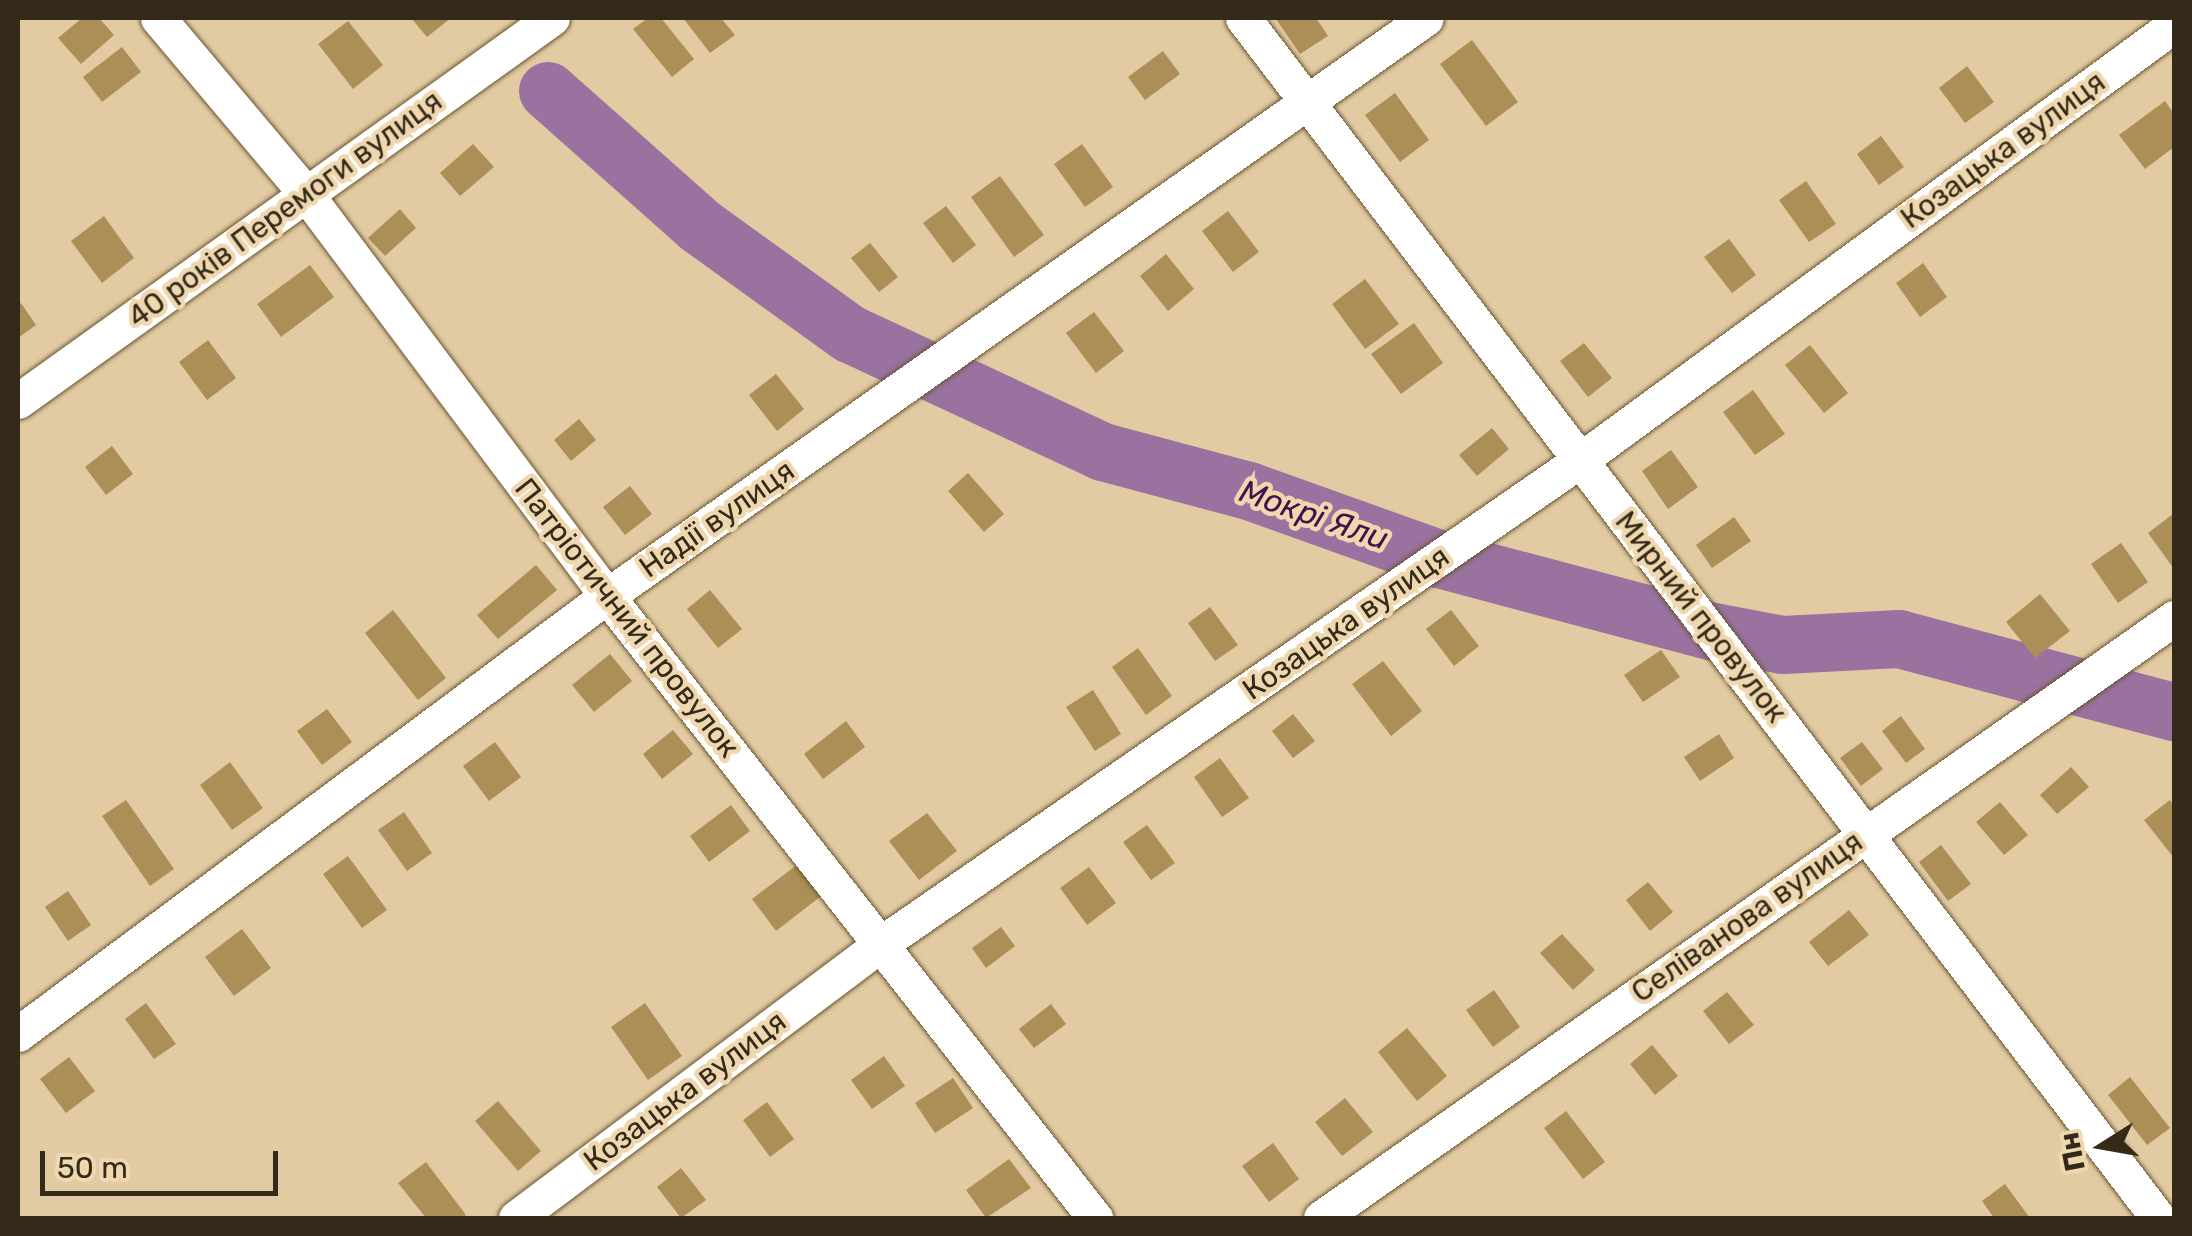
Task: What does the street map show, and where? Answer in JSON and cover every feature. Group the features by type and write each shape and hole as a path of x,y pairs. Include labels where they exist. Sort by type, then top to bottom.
{"street":[{"name":"Патріотичний провулок","path":"158,18 306,194 607,596 1095,1218"},
{"name":"40 років Перемоги вулиця","path":"18,401 552,18"},
{"name":"Мирний провулок","path":"1242,18 2154,1209"},
{"name":"Надії вулиця","path":"18,1034 607,596 1426,18"},
{"name":"Козацька вулиця","path":"516,1218 882,943 1579,460 2163,34"},
{"name":"Селіванова вулиця","path":"1321,1218 2174,618"}],"building":[{"path":"82,18 99,18 114,35 81,64 58,38"},
{"path":"411,18 451,18 427,37"},
{"path":"648,18 661,18 694,59 672,77 633,29"},
{"path":"683,18 721,18 735,35 710,53"},
{"path":"1316,18 1328,36 1300,54 1276,19"},
{"path":"348,21 383,65 353,89 318,44"},
{"path":"1472,40 1518,102 1486,126 1440,64"},
{"path":"122,47 141,72 102,102 83,77"},
{"path":"1163,51 1180,74 1145,100 1128,77"},
{"path":"1967,66 1994,102 1965,123 1939,88"},
{"path":"1395,93 1429,140 1400,162 1365,115"},
{"path":"2165,101 2174,114 2174,147 2145,169 2119,135"},
{"path":"1881,136 1904,167 1879,185 1857,154"},
{"path":"473,144 494,167 460,196 440,173"},
{"path":"1082,144 1113,187 1085,207 1054,164"},
{"path":"1000,176 1044,235 1014,257 971,197"},
{"path":"1806,181 1836,224 1809,242 1779,200"},
{"path":"946,206 976,245 953,263 923,223"},
{"path":"400,209 416,228 385,256 368,238"},
{"path":"1228,211 1259,252 1233,272 1202,231"},
{"path":"104,216 134,258 102,283 71,241"},
{"path":"1729,239 1756,275 1732,293 1704,257"},
{"path":"870,243 898,277 879,292 851,258"},
{"path":"1166,254 1194,289 1168,311 1140,276"},
{"path":"1923,263 1947,297 1920,317 1896,283"},
{"path":"310,265 334,297 281,337 257,304"},
{"path":"1365,279 1399,324 1365,349 1332,304"},
{"path":"21,303 36,325 18,338 18,306"},
{"path":"1094,312 1124,351 1096,373 1066,333"},
{"path":"1414,323 1443,363 1401,394 1371,354"},
{"path":"208,340 236,378 207,400 179,362"},
{"path":"1584,343 1612,378 1588,397 1560,361"},
{"path":"1810,345 1848,393 1824,413 1785,365"},
{"path":"776,374 804,409 777,431 749,395"},
{"path":"1753,390 1785,434 1755,455 1723,412"},
{"path":"579,419 596,440 571,461 554,440"},
{"path":"1492,428 1509,449 1477,476 1459,455"},
{"path":"112,446 133,474 106,495 85,467"},
{"path":"1671,450 1698,487 1668,509 1642,471"},
{"path":"968,473 1004,514 984,532 948,491"},
{"path":"630,486 652,514 625,535 603,507"},
{"path":"2173,514 2174,517 2174,569 2148,533"},
{"path":"1734,517 1751,541 1712,568 1696,545"},
{"path":"2121,543 2148,582 2118,603 2091,564"},
{"path":"536,565 557,590 498,639 477,615"},
{"path":"710,590 742,629 718,648 687,609"},
{"path":"2040,594 2070,631 2035,658 2006,622"},
{"path":"1210,607 1238,645 1215,661 1188,623"},
{"path":"393,610 446,678 418,700 365,633"},
{"path":"1451,610 1479,646 1454,666 1426,629"},
{"path":"1138,648 1172,696 1146,715 1112,667"},
{"path":"1661,650 1680,677 1643,702 1624,675"},
{"path":"610,654 632,681 594,712 572,685"},
{"path":"1383,661 1422,711 1391,736 1352,684"},
{"path":"1093,690 1121,734 1095,751 1066,707"},
{"path":"327,709 352,742 322,765 297,731"},
{"path":"1293,714 1315,741 1293,758 1272,731"},
{"path":"1901,716 1925,749 1906,763 1882,731"},
{"path":"846,721 865,747 823,779 804,754"},
{"path":"673,730 693,754 662,779 643,754"},
{"path":"1719,734 1734,758 1700,781 1684,757"},
{"path":"495,742 521,777 489,801 463,766"},
{"path":"1862,742 1883,769 1861,786 1840,758"},
{"path":"1220,758 1249,798 1222,817 1194,777"},
{"path":"230,762 263,808 232,830 200,785"},
{"path":"2071,767 2089,787 2057,814 2040,795"},
{"path":"126,800 174,869 150,886 102,816"},
{"path":"2170,800 2174,806 2174,858 2144,820"},
{"path":"2000,802 2028,835 2004,855 1976,822"},
{"path":"731,805 750,831 709,862 690,836"},
{"path":"404,812 432,853 407,871 378,830"},
{"path":"927,813 957,851 919,880 889,841"},
{"path":"1147,825 1175,863 1151,880 1123,842"},
{"path":"1941,845 1971,884 1948,901 1919,862"},
{"path":"348,856 387,910 362,928 323,874"},
{"path":"798,864 821,896 776,931 752,899"},
{"path":"1089,867 1116,903 1087,925 1060,888"},
{"path":"1648,882 1673,912 1650,931 1626,900"},
{"path":"68,891 91,925 68,941 45,907"},
{"path":"1849,910 1869,935 1828,966 1809,942"},
{"path":"1001,927 1015,946 986,968 972,948"},
{"path":"242,929 271,968 234,996 205,957"},
{"path":"1562,934 1595,970 1573,990 1540,953"},
{"path":"1494,990 1520,1027 1493,1047 1466,1010"},
{"path":"1727,992 1754,1025 1729,1044 1703,1011"},
{"path":"146,1003 176,1044 154,1059 125,1019"},
{"path":"645,1003 682,1056 648,1080 611,1027"},
{"path":"1051,1004 1066,1024 1034,1048 1019,1029"},
{"path":"1407,1028 1447,1076 1417,1101 1378,1052"},
{"path":"1652,1045 1678,1076 1655,1095 1630,1064"},
{"path":"884,1056 905,1086 872,1109 851,1080"},
{"path":"69,1057 95,1091 66,1113 40,1079"},
{"path":"2130,1077 2170,1128 2147,1145 2108,1095"},
{"path":"953,1078 973,1108 935,1133 915,1103"},
{"path":"1345,1098 1373,1132 1342,1156 1315,1122"},
{"path":"498,1101 541,1151 518,1171 475,1121"},
{"path":"767,1102 794,1139 770,1157 743,1120"},
{"path":"1566,1111 1605,1162 1583,1179 1544,1128"},
{"path":"1273,1143 1299,1179 1269,1202 1242,1166"},
{"path":"1009,1159 1031,1188 986,1218 966,1190"},
{"path":"426,1162 466,1215 462,1218 426,1218 398,1183"},
{"path":"681,1168 706,1200 681,1218 657,1187"},
{"path":"2005,1184 2030,1218 1994,1218 1982,1201"}],"waterway":[{"name":"Мокрі Яли","path":"548,91 700,226 850,334 1103,452 1249,491 1439,559 1714,632 1783,645 1899,639 2174,712"}]}
